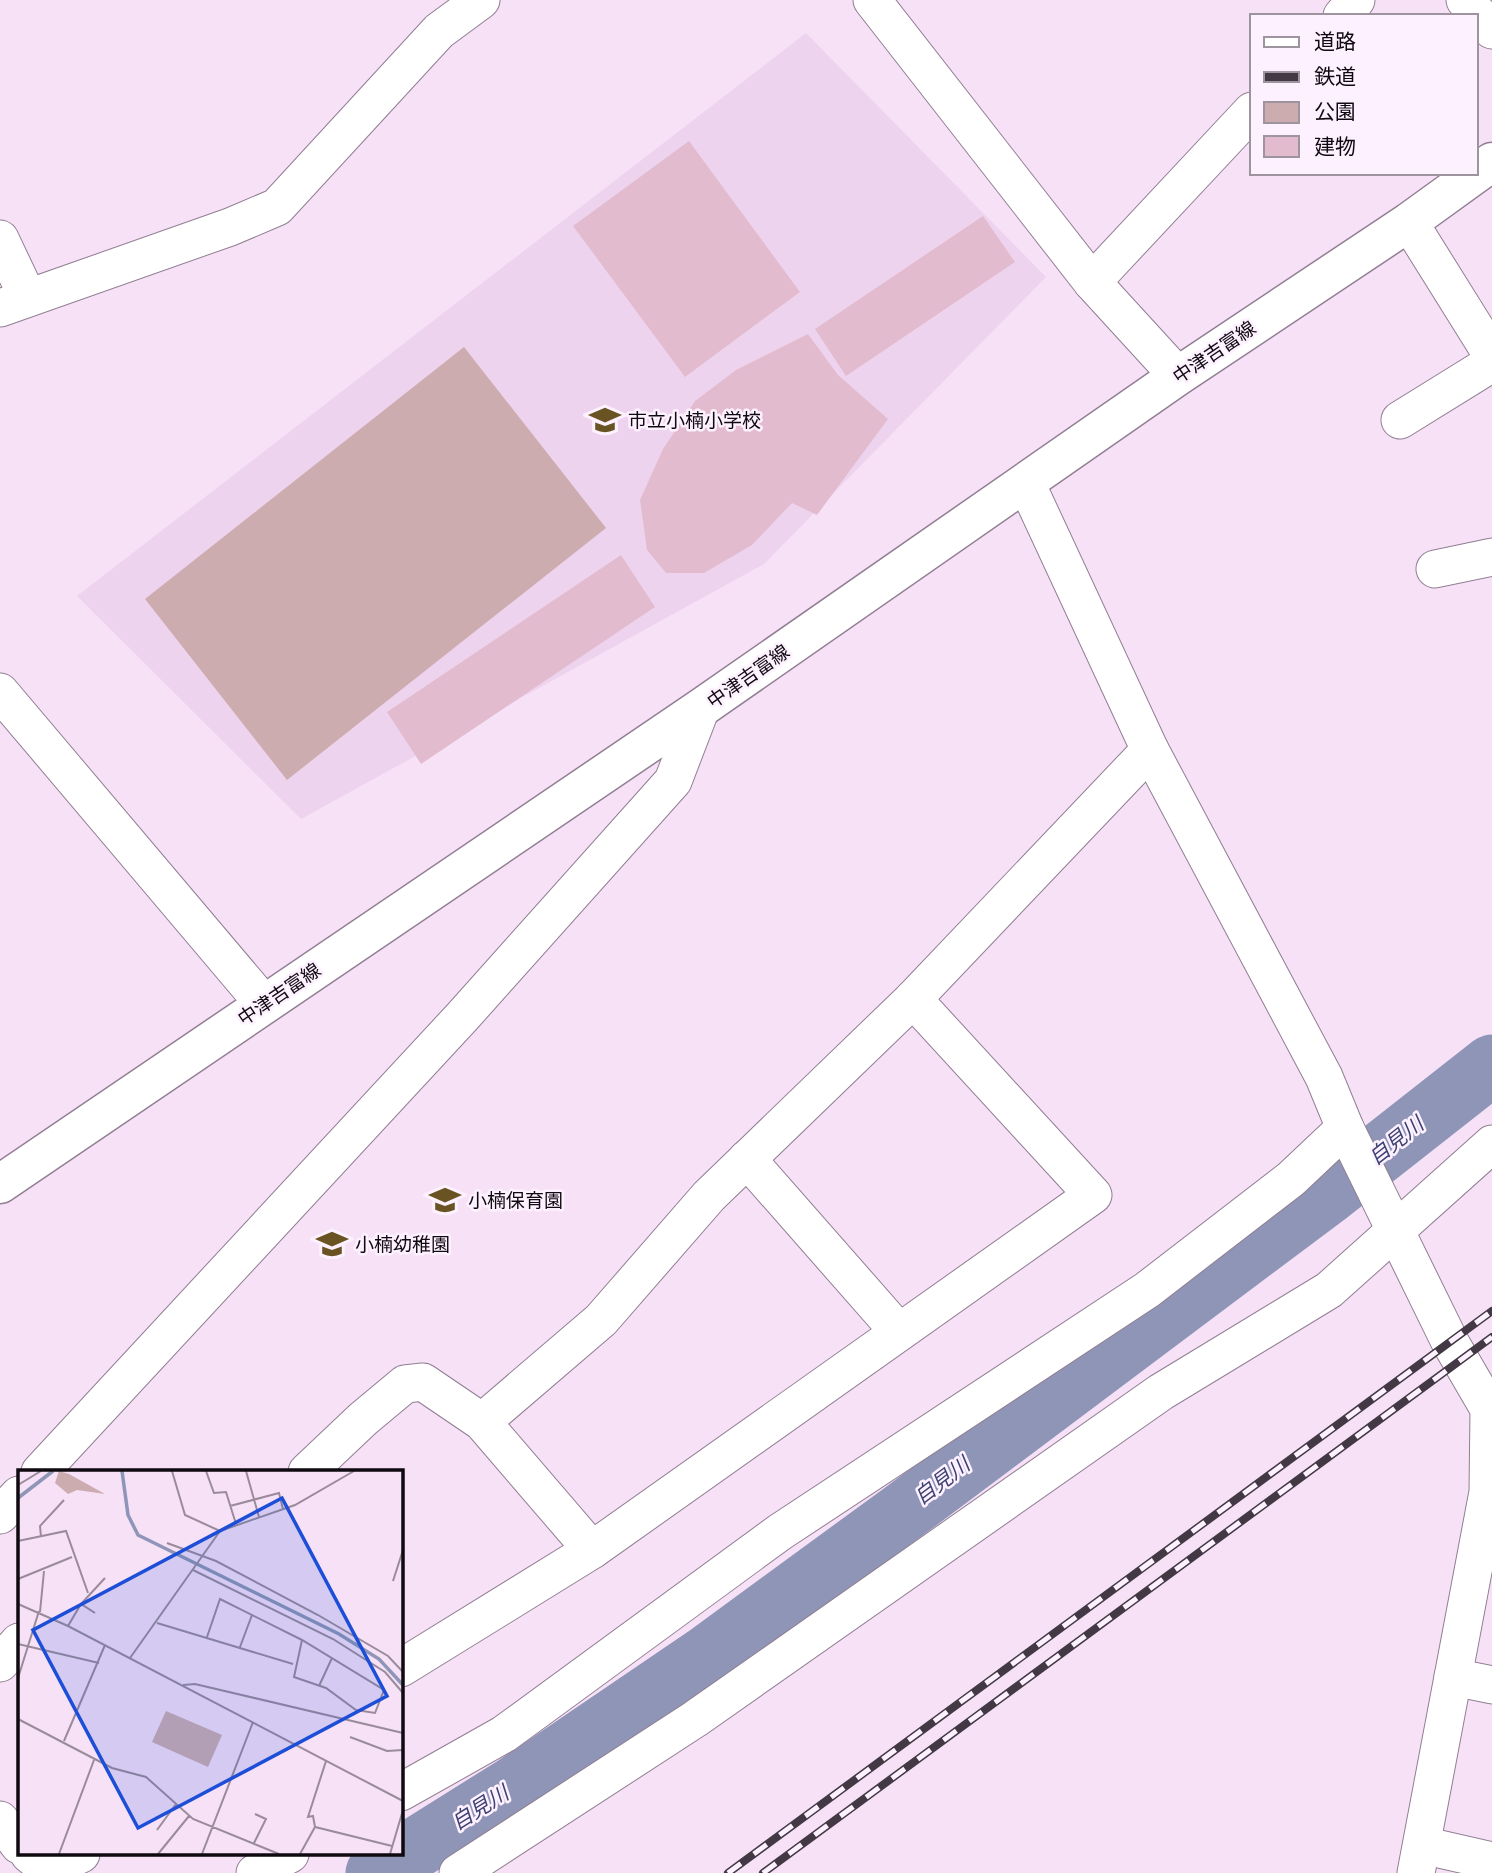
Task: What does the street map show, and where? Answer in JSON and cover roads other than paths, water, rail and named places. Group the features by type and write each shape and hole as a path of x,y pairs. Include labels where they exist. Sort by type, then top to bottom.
{"main road":[{"name":"中津吉富線","path":"0,1184 701,708 1178,376 1409,222 1474,175"}],"street":[{"path":"0,239 14,303 230,227 277,207 439,31 481,0"},
{"path":"872,0 1092,282 1178,376"},
{"path":"1344,14 1356,0"},
{"path":"1465,0 1478,14"},
{"path":"1478,14 1492,30"},
{"path":"1092,282 1250,113"},
{"path":"1409,222 1492,355"},
{"path":"1400,420 1492,363"},
{"path":"1026,483 1150,750 1324,1077 1345,1128 1450,1342 1491,1408 1487,1525 1453,1677 1419,1859 1492,1861"},
{"path":"1436,569 1492,558"},
{"path":"0,692 264,1004"},
{"path":"42,1470 462,1017 673,782 701,708"},
{"path":"482,1422 601,1320 709,1196 913,999 1150,750"},
{"path":"402,1667 592,1550 1093,1195 913,999"},
{"path":"402,1791 504,1734 780,1532 1147,1290 1291,1179 1345,1128"},
{"path":"458,1873 695,1719 1161,1392 1329,1290 1394,1224 1492,1144"},
{"path":"747,1159 899,1332"},
{"path":"309,1470 405,1384 423,1382 482,1422 592,1550"},
{"path":"0,1516 18,1496"},
{"path":"0,1663 18,1643"},
{"path":"1453,1677 1492,1685"},
{"path":"0,1820 18,1844"},
{"path":"31,1856 48,1870 76,1856"},
{"path":"255,1873 286,1856"}],"waterway":[{"name":"自見川","path":"376,1873 515,1786 705,1657 1329,1193 1492,1065"}],"railway":[{"path":"728,1873 1492,1311"},
{"path":"763,1873 1492,1337"}],"place":[{"name":"市立小楠小学校","path":"605,420"},
{"name":"小楠保育園","path":"445,1200"},
{"name":"小楠幼稚園","path":"332,1244"}]}
